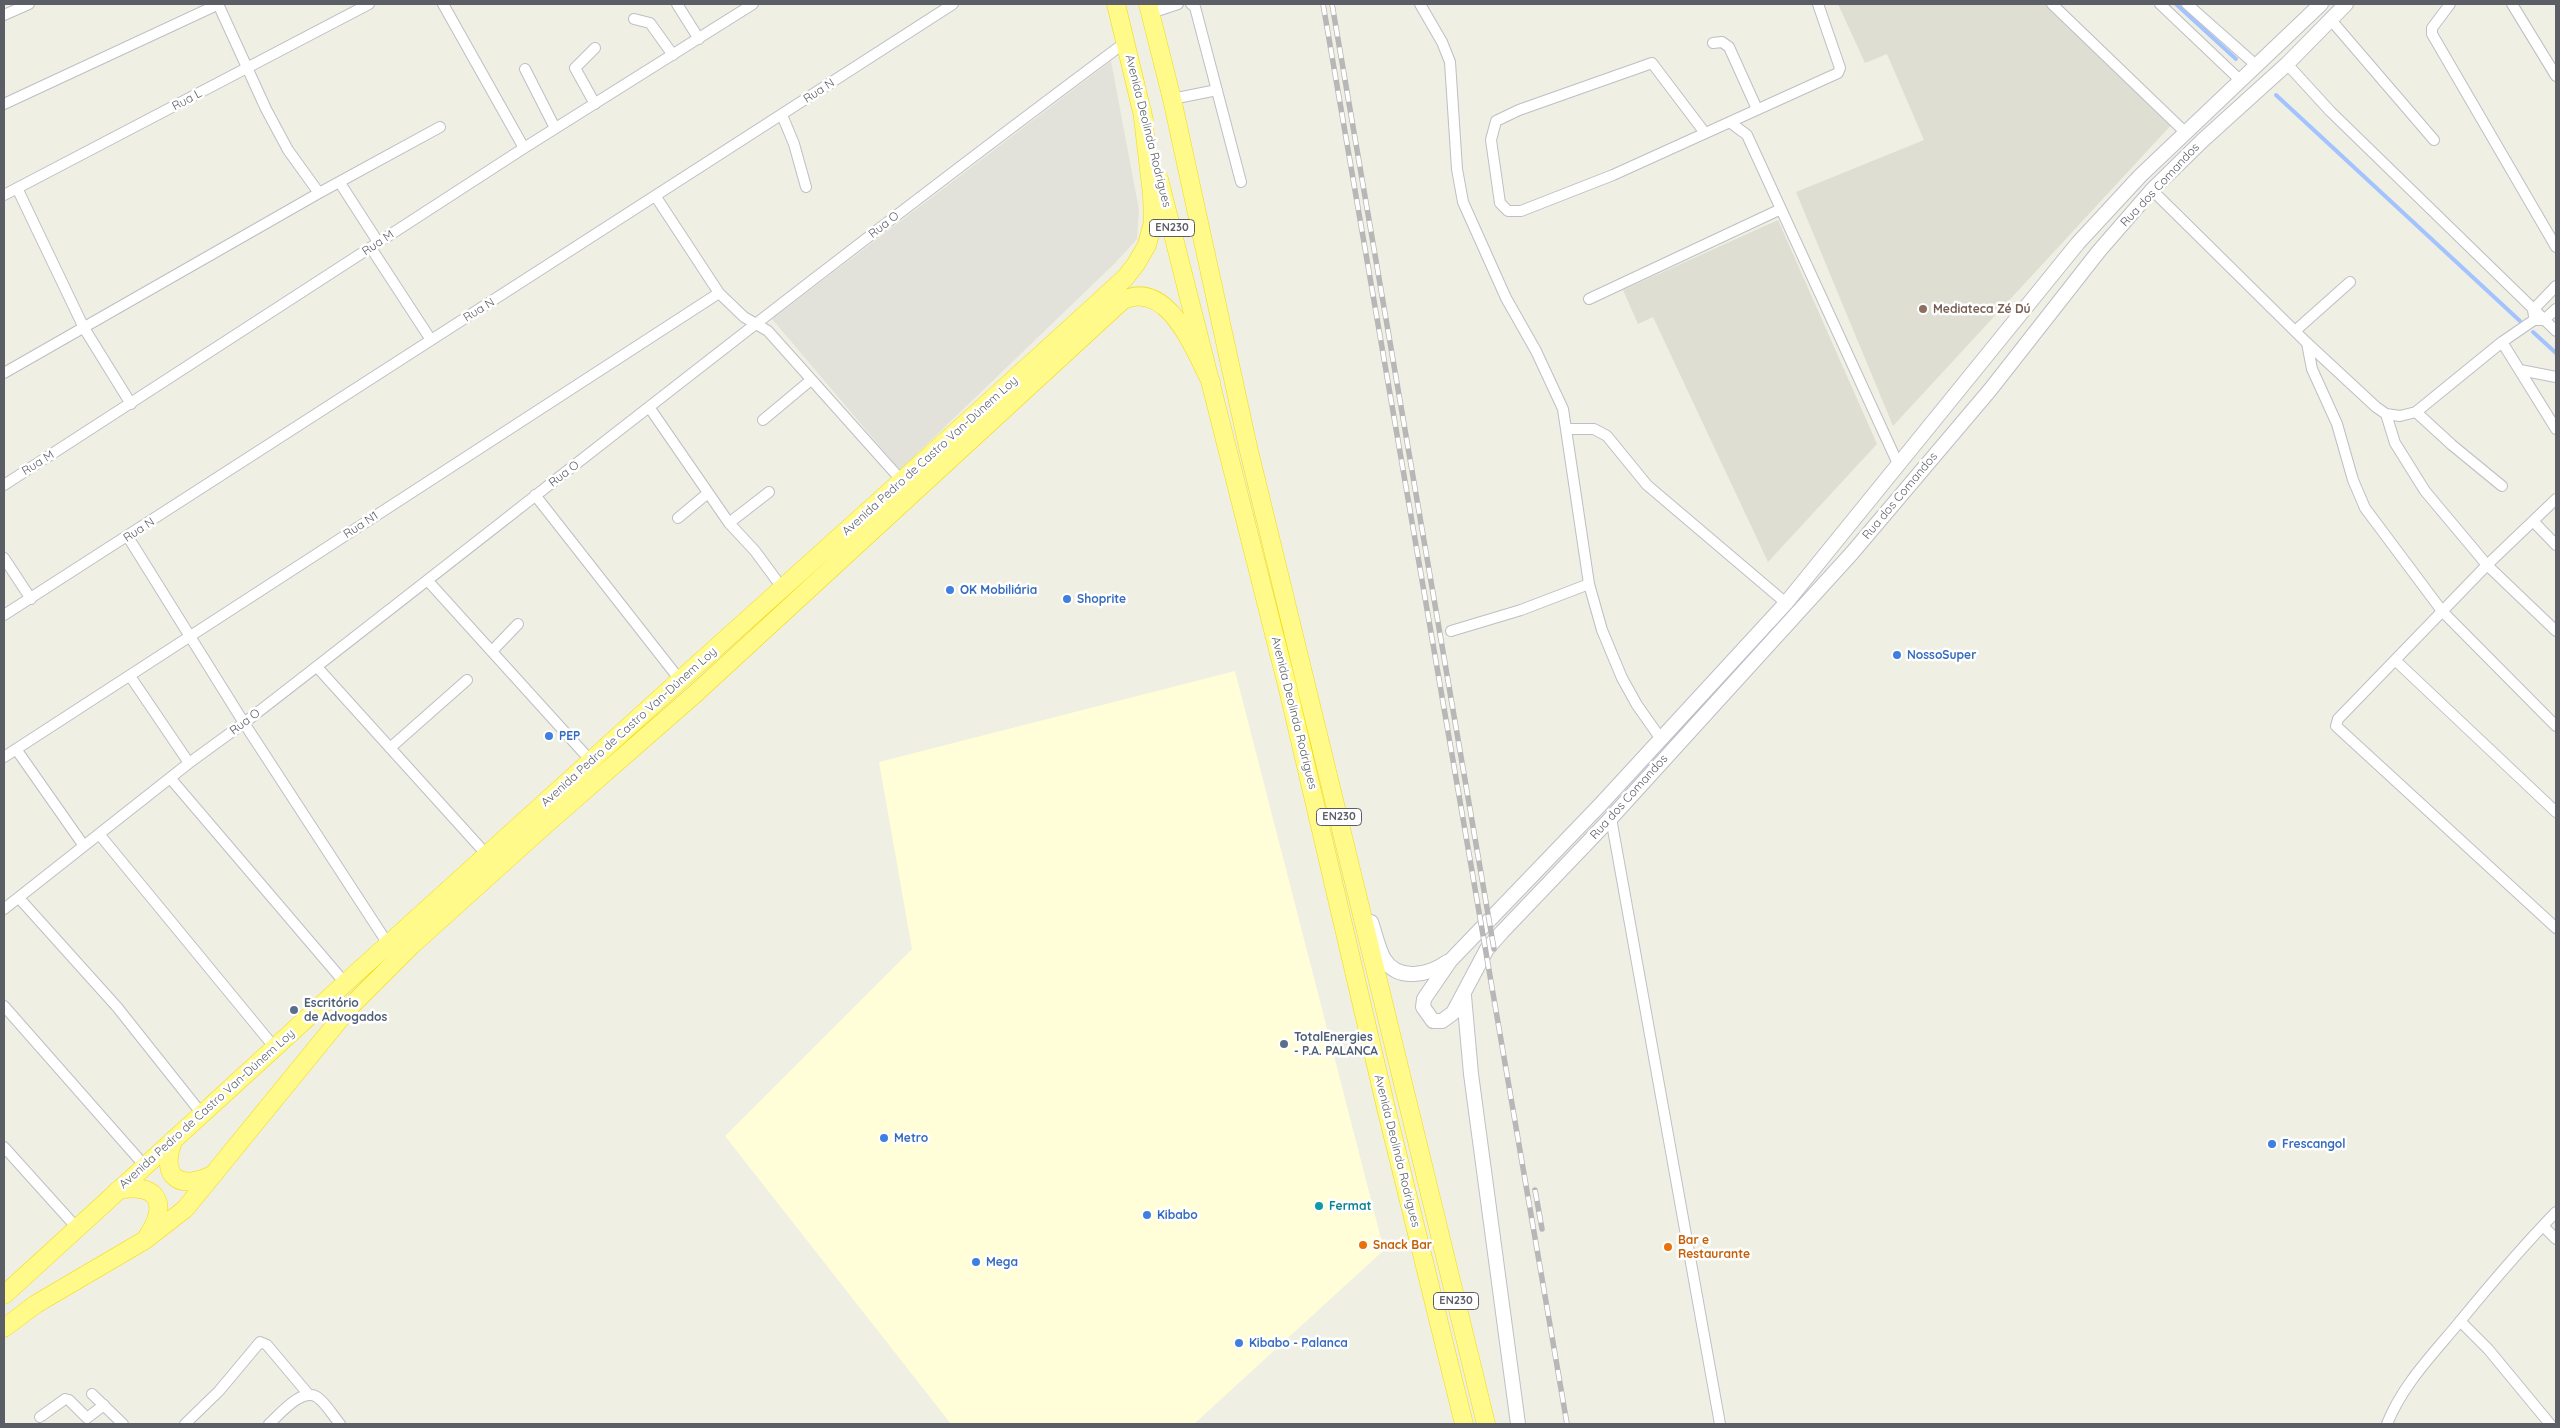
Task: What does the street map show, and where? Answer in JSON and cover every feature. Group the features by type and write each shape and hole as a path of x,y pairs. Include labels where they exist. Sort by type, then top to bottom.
{"highway":[{"name":"Avenida Deolinda Rodrigues","path":"1116,4 1127,41 1142,110 1290,699 1464,1424"},
{"name":"Avenida Deolinda Rodrigues","path":"1150,8 1172,99 1248,447 1486,1424"},
{"name":"Avenida Pedro de Castro Van-Dúnem Loy","path":"5,1293 175,1136 202,1114 680,680 903,482 1124,278 1136,264 1151,235 1153,215 1142,110"},
{"name":"Avenida Pedro de Castro Van-Dúnem Loy","path":"4,1328 36,1304 145,1240 185,1209 349,1008 412,945 696,693 1123,300 1140,296 1150,298 1169,311 1180,323 1211,382"},
{"path":"175,1136 167,1162 171,1173 180,1181 190,1184 199,1182 216,1173"},
{"path":"118,1190 136,1186 153,1195 158,1202 159,1212 155,1226 145,1240"}],"main road":[{"name":"Rua dos Comandos","path":"2318,5 2257,66 2140,176 2078,243 1786,603 1450,961 1424,999 1423,1007 1433,1021 1442,1021 1453,1013 1464,996 1487,949 1611,818 1852,553 1990,390 2099,251 2152,190 2203,140 2287,64 2346,4"},
{"path":"1353,873 1384,958 1392,968 1403,973 1417,974 1434,970 1450,961"},
{"path":"1464,996 1471,1074 1518,1424"}],"street":[{"path":"4,15 30,4"},
{"path":"4,104 218,4 247,69 288,150 319,193"},
{"name":"Rua L","path":"4,195 370,4"},
{"path":"443,4 524,148"},
{"path":"677,4 698,39"},
{"name":"Rua M","path":"4,485 555,128 753,4"},
{"name":"Rua N","path":"4,615 128,537 953,4"},
{"path":"1150,8 1178,4"},
{"path":"1191,4 1195,7 1241,182"},
{"path":"1420,4 1442,42 1450,62 1457,169 1463,202 1506,298 1557,392 1565,416 1589,584 1612,657 1636,705 1660,739"},
{"path":"1705,133 1652,64 1519,110 1496,121 1491,140 1500,203 1508,211 1521,210 1613,175 1838,73 1840,68 1818,4"},
{"path":"2052,4 2186,132"},
{"path":"2160,4 2241,81"},
{"path":"2187,4 2257,66"},
{"path":"2450,4 2432,28 2432,34 2556,247"},
{"path":"2512,4 2556,76"},
{"path":"634,19 650,23 673,55"},
{"path":"2331,20 2434,140"},
{"name":"Rua O","path":"4,909 189,763 317,667 756,324 1127,41"},
{"path":"1714,43 1722,42 1729,47 1753,112 1747,135"},
{"path":"595,48 575,68 595,104"},
{"path":"2287,64 2330,111 2537,317 2556,331"},
{"path":"524,69 555,128"},
{"path":"1172,99 1217,90"},
{"path":"782,115 794,144 806,187"},
{"path":"1731,123 1747,135 1899,466"},
{"path":"4,374 319,193 440,127"},
{"path":"340,183 374,245 431,340"},
{"path":"17,188 84,328 131,404"},
{"path":"2152,190 2307,343 2365,398 2386,414 2408,415 2416,412 2502,342 2537,317 2556,309"},
{"path":"656,197 719,293 744,317 768,331 903,482"},
{"path":"1589,299 1781,209"},
{"path":"2296,331 2350,282"},
{"path":"2537,317 2556,286"},
{"name":"Rua N1","path":"4,757 130,676 190,634 719,293"},
{"path":"2502,342 2556,429"},
{"path":"2307,343 2312,368 2337,424 2361,501 2442,611 2556,726"},
{"path":"2520,370 2556,377"},
{"path":"763,420 811,380"},
{"path":"649,407 729,523 755,551 783,589"},
{"path":"2416,412 2452,446 2502,486"},
{"path":"2386,414 2395,443 2410,470 2449,520 2487,565 2556,631"},
{"path":"1566,429 1594,429 1607,436 1647,485 1786,603"},
{"path":"729,523 769,492"},
{"path":"678,518 708,493"},
{"path":"535,496 680,680"},
{"path":"2555,925 2336,726 2338,719 2442,611 2487,565 2556,500"},
{"path":"2533,521 2556,545"},
{"path":"128,537 244,723 388,944"},
{"path":"4,558 30,599"},
{"path":"428,581 493,650 591,761"},
{"path":"1450,631 1521,610 1589,584"},
{"path":"493,650 518,624"},
{"path":"2395,660 2556,812"},
{"path":"317,667 487,855"},
{"path":"130,676 189,763"},
{"path":"390,748 467,680"},
{"path":"16,749 84,846"},
{"path":"171,778 345,983"},
{"path":"1611,818 1720,1424"},
{"path":"99,834 275,1048"},
{"path":"18,898 117,1007 202,1114"},
{"path":"4,1006 144,1165"},
{"path":"4,1147 77,1228"},
{"path":"2386,1424 2400,1395 2460,1321 2556,1212"},
{"path":"2543,1226 2556,1239"},
{"path":"2460,1321 2488,1349 2550,1424"},
{"path":"185,1424 219,1391 260,1342 267,1345 309,1395"},
{"path":"92,1394 123,1424"},
{"path":"269,1424 301,1397 309,1395 316,1396 340,1424"},
{"path":"40,1417 65,1399 69,1400 87,1418 104,1405"}],"shaded area":[{"name":"Mediateca Zé Dú","path":"1838,4 2047,4 2173,123 1893,426 1796,192 1924,140 1887,54 1865,63"},
{"path":"1111,61 1139,210 1137,239 1115,263 900,470 772,319"},
{"path":"1778,220 1877,444 1768,562 1653,317 1638,324 1623,290"},
{"path":"1235,671 1384,1250 1194,1424 951,1424 725,1136 912,949 879,762"}],"waterway":[{"path":"2176,4 2236,59"},
{"path":"2276,95 2520,321"},
{"path":"2533,332 2556,353"}],"railway":[{"path":"1323,4 1567,1424"},
{"path":"1332,4 1494,949"},
{"path":"1535,1190 1542,1229"}],"place":[{"name":"Mediateca Zé Dú","path":"1923,309"},
{"name":"OK Mobiliária","path":"950,590"},
{"name":"Shoprite","path":"1067,599"},
{"name":"NossoSuper","path":"1897,655"},
{"name":"PEP","path":"549,736"},
{"name":"Escritório de Advogados","path":"294,1010"},
{"name":"TotalEnergies - P.A. PALANCA","path":"1284,1044"},
{"name":"Metro","path":"884,1138"},
{"name":"Frescangol","path":"2272,1144"},
{"name":"Fermat","path":"1319,1206"},
{"name":"Kibabo","path":"1147,1215"},
{"name":"Snack Bar","path":"1363,1245"},
{"name":"Bar e Restaurante","path":"1668,1247"},
{"name":"Mega","path":"976,1262"},
{"name":"Kibabo - Palanca","path":"1239,1343"}]}
